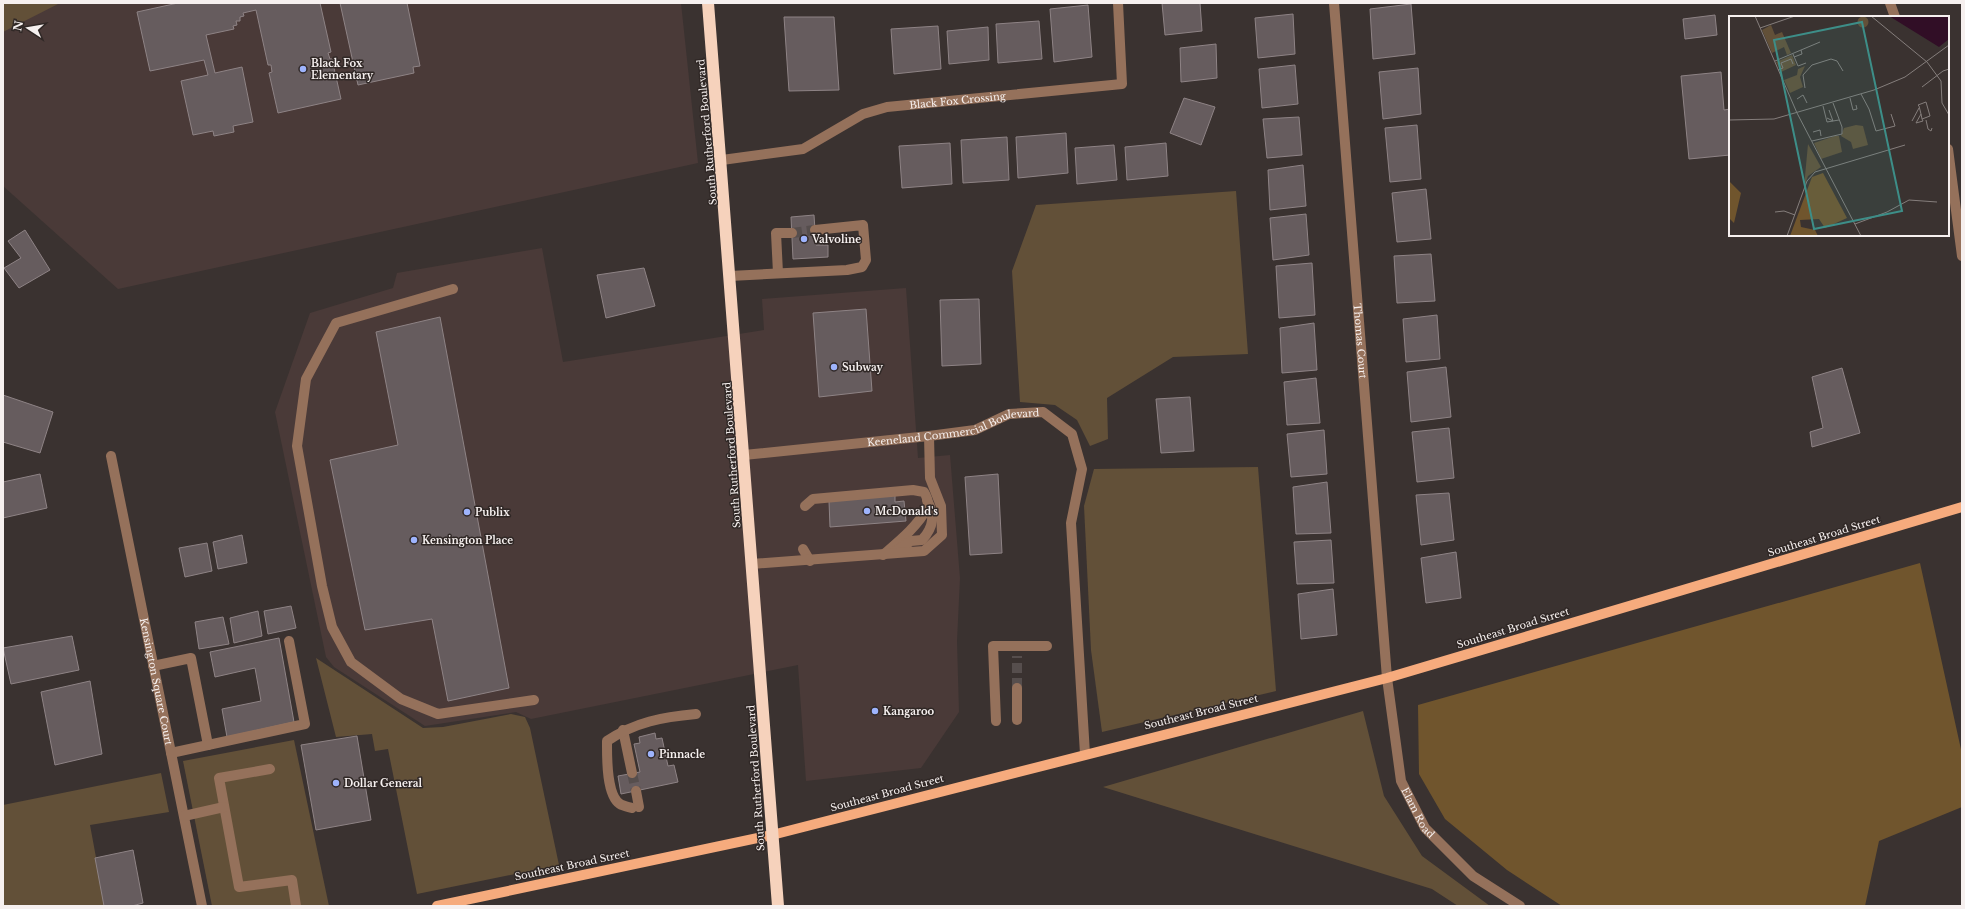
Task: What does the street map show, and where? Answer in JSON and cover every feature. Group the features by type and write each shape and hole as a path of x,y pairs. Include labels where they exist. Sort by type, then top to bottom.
{"highway":[{"name":"South Rutherford Boulevard","path":"708,3 722,160 778,906"}],"main road":[{"name":"Southeast Broad Street","path":"436,906 772,836 1085,754 1387,678 1962,507"}],"street":[{"name":"Black Fox Crossing","path":"722,160 803,150 863,114 887,107 1122,84 1118,3"},
{"name":"Thomas Court","path":"1334,3 1387,678"},
{"path":"1890,3 1895,16"},
{"path":"1949,157 1962,256"},
{"path":"730,276 847,270 862,267 866,260 862,225 815,230"},
{"path":"778,273 776,233 792,233"},
{"path":"452,289 336,323 306,379 297,446 322,586 332,627 351,662 402,700 438,714 534,700"},
{"name":"Keeneland Commercial Boulevard","path":"744,455 975,430 1009,414 1043,412 1072,434 1082,469 1071,523 1085,754"},
{"path":"752,564 810,561 924,551 942,535 941,506 927,480 929,436"},
{"name":"Kensington Square Court","path":"112,456 202,906"},
{"path":"805,506 813,498 913,490 924,492 934,518 929,532 922,540 911,541 887,555"},
{"path":"887,555 917,521 927,507 927,500"},
{"path":"803,549 810,561"},
{"path":"171,753 305,724 289,641"},
{"path":"996,722 993,646 1017,651 1047,646"},
{"path":"153,666 191,658 208,745"},
{"name":"Elam Road","path":"1387,678 1401,781 1425,828 1473,876 1520,906"},
{"path":"1017,688 1017,720"},
{"path":"636,791 636,807 620,804 612,794 607,765 607,740 623,730 637,724 665,717 696,714"},
{"path":"623,730 632,773"},
{"path":"270,769 219,778 239,887 292,880 296,906"},
{"path":"184,816 224,807"}],"shaded area":[{"path":"3,3 681,3 698,163 118,289 3,186"},
{"path":"3,3 60,3 3,32"},
{"path":"1236,191 1248,354 1173,357 1107,398 1108,439 1090,446 1077,420 1055,405 1020,402 1012,271 1036,205"},
{"path":"542,248 563,362 764,330 762,299 906,288 918,458 950,455 960,578 957,641 959,712 921,768 806,781 798,665 531,719 516,712 425,726 334,667 326,657 275,412 310,313 393,288 397,273"},
{"path":"1258,467 1276,691 1102,732 1091,650 1084,506 1094,469"},
{"path":"1920,563 1962,754 1962,807 1879,841 1865,906 1562,906 1507,870 1445,819 1419,774 1418,705"},
{"path":"316,658 423,728 443,727 511,714 525,717 530,728 559,865 417,894 388,749 375,751 372,734 336,737"},
{"path":"1363,711 1384,796 1422,856 1490,906 1458,906 1432,889 1103,787"},
{"path":"294,740 329,906 212,906 183,761"},
{"path":"161,773 169,812 90,825 105,906 3,906 3,805"}],"building":[{"name":"Black Fox Elementary","path":"178,3 320,3 331,52 328,53 330,59 332,59 341,99 278,113 269,73 272,72 271,65 268,65 256,10 243,13 244,16 240,17 240,21 236,21 237,25 233,26 234,29 206,35 215,73 242,67 253,122 233,126 234,132 214,136 213,131 193,135 181,81 208,75 204,60 150,71 137,12"},
{"name":"Black Fox Elementary","path":"340,3 407,3 420,66 413,67 414,73 358,85"},
{"path":"1162,3 1200,3 1202,31 1165,35"},
{"path":"1411,4 1415,54 1373,59 1370,9"},
{"path":"1088,5 1092,57 1054,62 1050,9"},
{"path":"1293,14 1295,54 1258,58 1255,18"},
{"path":"1715,15 1717,35 1685,39 1683,19"},
{"path":"784,17 834,17 839,90 789,91"},
{"path":"1039,21 1042,59 998,63 996,24"},
{"path":"938,26 941,69 894,74 891,29"},
{"path":"988,27 989,60 949,64 947,31"},
{"path":"1216,44 1217,78 1181,82 1180,48"},
{"path":"1295,65 1298,104 1262,108 1259,69"},
{"path":"1418,68 1421,114 1383,119 1379,72"},
{"path":"1721,72 1724,110 1729,109 1729,155 1689,159 1681,76"},
{"path":"1184,98 1215,107 1201,145 1170,133"},
{"path":"1299,117 1302,155 1267,158 1263,119"},
{"path":"1417,125 1421,179 1390,182 1385,128"},
{"path":"1066,133 1068,173 1018,178 1016,137"},
{"path":"1007,137 1009,180 963,183 961,140"},
{"path":"950,143 952,184 902,188 899,146"},
{"path":"1166,143 1168,176 1127,180 1125,147"},
{"path":"1114,145 1117,180 1077,184 1075,148"},
{"path":"1303,165 1306,206 1270,210 1268,170"},
{"path":"1426,189 1431,239 1397,242 1392,193"},
{"path":"1306,214 1309,255 1273,260 1270,218"},
{"name":"Valvoline","path":"814,215 816,245 828,245 828,257 793,259 791,217"},
{"path":"25,230 50,270 19,288 4,268 21,258 8,241"},
{"path":"1431,254 1435,301 1397,303 1394,256"},
{"path":"1312,263 1315,315 1279,318 1276,266"},
{"path":"644,268 655,306 606,318 597,275"},
{"path":"979,299 981,364 942,366 940,300"},
{"path":"866,309 872,391 819,397 813,313"},
{"path":"1437,315 1440,359 1406,362 1403,319"},
{"name":"Kensington Place","path":"440,317 509,688 448,701 432,619 365,630 330,460 398,445 376,332"},
{"path":"1314,323 1317,370 1282,373 1280,328"},
{"path":"1446,367 1451,417 1411,422 1407,372"},
{"path":"1842,368 1860,433 1812,447 1810,432 1823,428 1812,377"},
{"path":"1316,378 1320,423 1287,425 1284,382"},
{"path":"3,395 53,412 40,453 3,442"},
{"path":"1190,397 1194,451 1161,453 1156,399"},
{"path":"1449,428 1454,478 1417,482 1412,432"},
{"path":"1324,430 1327,474 1291,477 1287,434"},
{"path":"40,474 47,508 3,518 3,482"},
{"path":"998,474 1002,553 970,555 965,477"},
{"path":"1327,482 1331,533 1296,534 1293,487"},
{"path":"1449,493 1454,540 1421,545 1416,495"},
{"name":"McDonald's","path":"895,495 895,502 904,501 906,521 830,527 829,501"},
{"path":"242,535 247,563 218,569 213,542"},
{"path":"1331,540 1334,583 1297,584 1294,542"},
{"path":"207,543 212,571 185,577 179,548"},
{"path":"1456,552 1461,598 1426,603 1421,558"},
{"path":"1333,589 1337,635 1301,639 1298,594"},
{"path":"291,606 296,628 268,634 264,611"},
{"path":"258,611 262,636 234,643 230,618"},
{"path":"223,617 229,644 199,649 195,622"},
{"path":"72,636 79,670 11,684 3,648"},
{"path":"279,638 294,722 227,737 222,709 261,701 255,668 215,677 210,652"},
{"path":"90,681 102,754 55,765 41,692"},
{"name":"Pinnacle","path":"655,733 656,739 662,738 668,766 674,765 678,782 621,794 618,776 640,772 634,744 640,743 639,737"},
{"name":"Dollar General","path":"357,736 371,820 316,830 301,745"},
{"path":"133,850 143,903 132,906 104,906 95,858"}],"tunnel":[{"path":"792,233 815,230"},
{"path":"1017,656 1017,688"},
{"path":"632,773 636,791"}],"place":[{"name":"Black Fox Elementary","path":"303,69"},
{"name":"Valvoline","path":"804,239"},
{"name":"Subway","path":"834,367"},
{"name":"McDonald's","path":"867,511"},
{"name":"Publix","path":"467,512"},
{"name":"Kensington Place","path":"414,540"},
{"name":"Kangaroo","path":"875,711"},
{"name":"Pinnacle","path":"651,754"},
{"name":"Dollar General","path":"336,783"}]}
